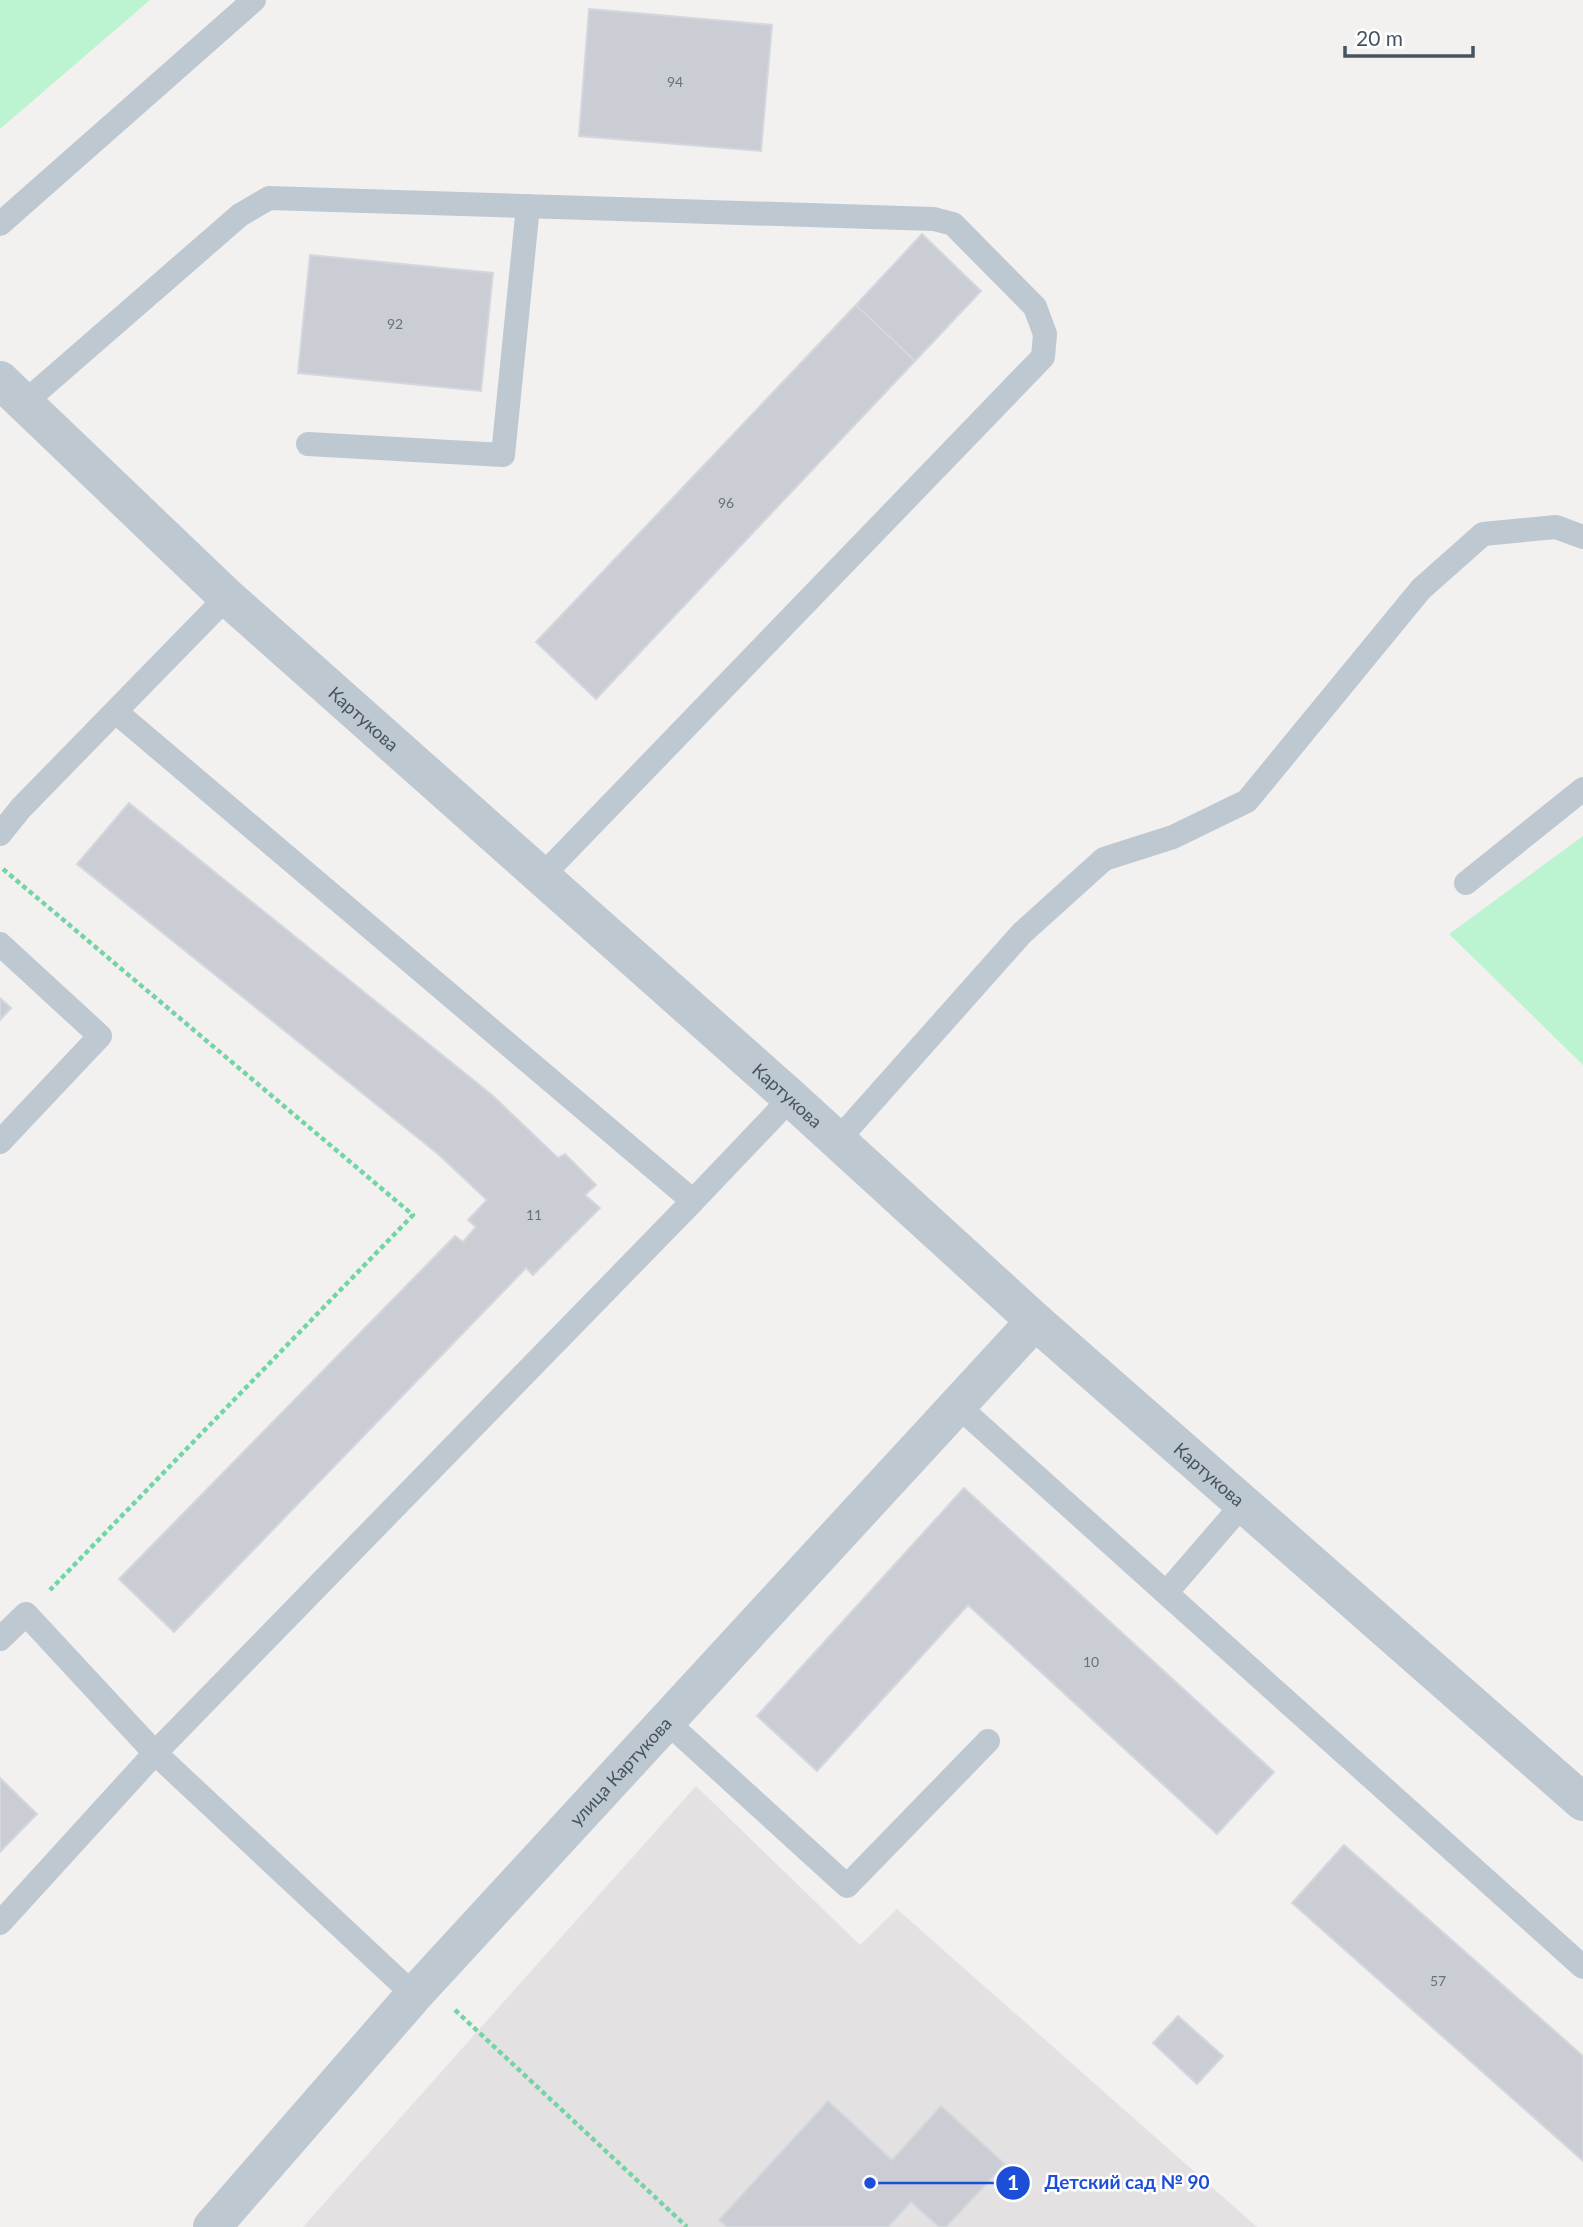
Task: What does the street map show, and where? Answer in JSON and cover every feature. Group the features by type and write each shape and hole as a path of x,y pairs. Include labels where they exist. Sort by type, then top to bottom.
{"street":[{"name":"Картукова","path":"12,391 227,597 791,1098 1035,1321 1583,1802"},
{"name":"улица Картукова","path":"212,2227 421,1988 1035,1321"}],"lane":[{"path":"0,225 254,0"},
{"path":"12,391 240,215 269,198 934,219 953,224 1035,307 1045,334 1043,357 542,876"},
{"path":"308,444 503,455 528,206"},
{"path":"838,1141 1022,933 1104,859 1172,837 1247,801 1421,589 1483,534 1556,527 1583,537"},
{"path":"0,834 10,806 116,712 227,597"},
{"path":"116,712 693,1201"},
{"path":"1466,883 1582,791"},
{"path":"0,944 100,1036 0,1142"},
{"path":"0,1923 155,1753 791,1098"},
{"path":"957,1405 1583,1967"},
{"path":"1166,1593 1243,1504"},
{"path":"0,1639 26,1614 155,1753 421,1988"},
{"path":"666,1721 847,1886 988,1741"}],"path":[{"path":"0,866 414,1214 26,1614"},
{"path":"421,1988 477,2032 687,2227"}],"shaded area":[{"path":"696,1786 860,1945 897,1909 1257,2227 303,2227"}],"green space":[{"path":"0,0 150,0 0,129"},
{"path":"1583,836 1583,1065 1449,934"}],"building":[{"path":"589,9 772,25 761,151 579,136"},
{"path":"922,234 981,291 915,361 856,305"},
{"path":"310,255 493,273 481,391 298,373"},
{"path":"856,305 915,361 596,699 536,642"},
{"path":"129,803 492,1095 558,1158 565,1154 596,1185 585,1195 600,1208 533,1275 526,1268 174,1632 119,1579 455,1236 463,1242 476,1227 468,1220 487,1200 438,1154 77,864"},
{"path":"0,998 11,1008 0,1020"},
{"path":"964,1488 1274,1772 1217,1834 968,1605 817,1771 757,1716"},
{"path":"0,1778 37,1814 0,1852"},
{"path":"1344,1845 1583,2056 1583,2161 1292,1903"},
{"path":"1178,2016 1223,2056 1197,2084 1153,2043"},
{"path":"828,2101 892,2160 941,2106 1005,2164 946,2227 939,2227 911,2202 888,2227 727,2227 719,2220"}],"place":[{"name":"Детский сад № 90","path":"870,2183"}]}
